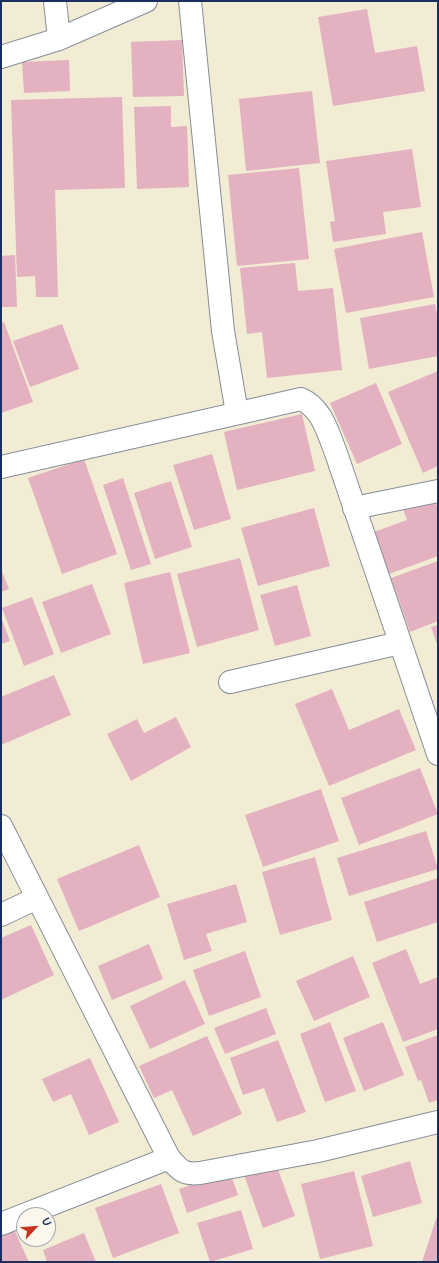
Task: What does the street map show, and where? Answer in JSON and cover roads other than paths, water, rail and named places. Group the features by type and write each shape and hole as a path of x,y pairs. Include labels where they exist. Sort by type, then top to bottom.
{"street":[{"path":"55,1 59,39"},
{"path":"1,57 59,39 146,1"},
{"path":"190,1 223,331 237,413"},
{"path":"1,467 301,399 310,403 317,410 336,453 438,754"},
{"path":"354,508 438,491"},
{"path":"230,682 400,643"},
{"path":"1,826 169,1158 181,1171 195,1174 318,1151 438,1122"},
{"path":"1,915 37,898"},
{"path":"1,1224 169,1158"}]}
